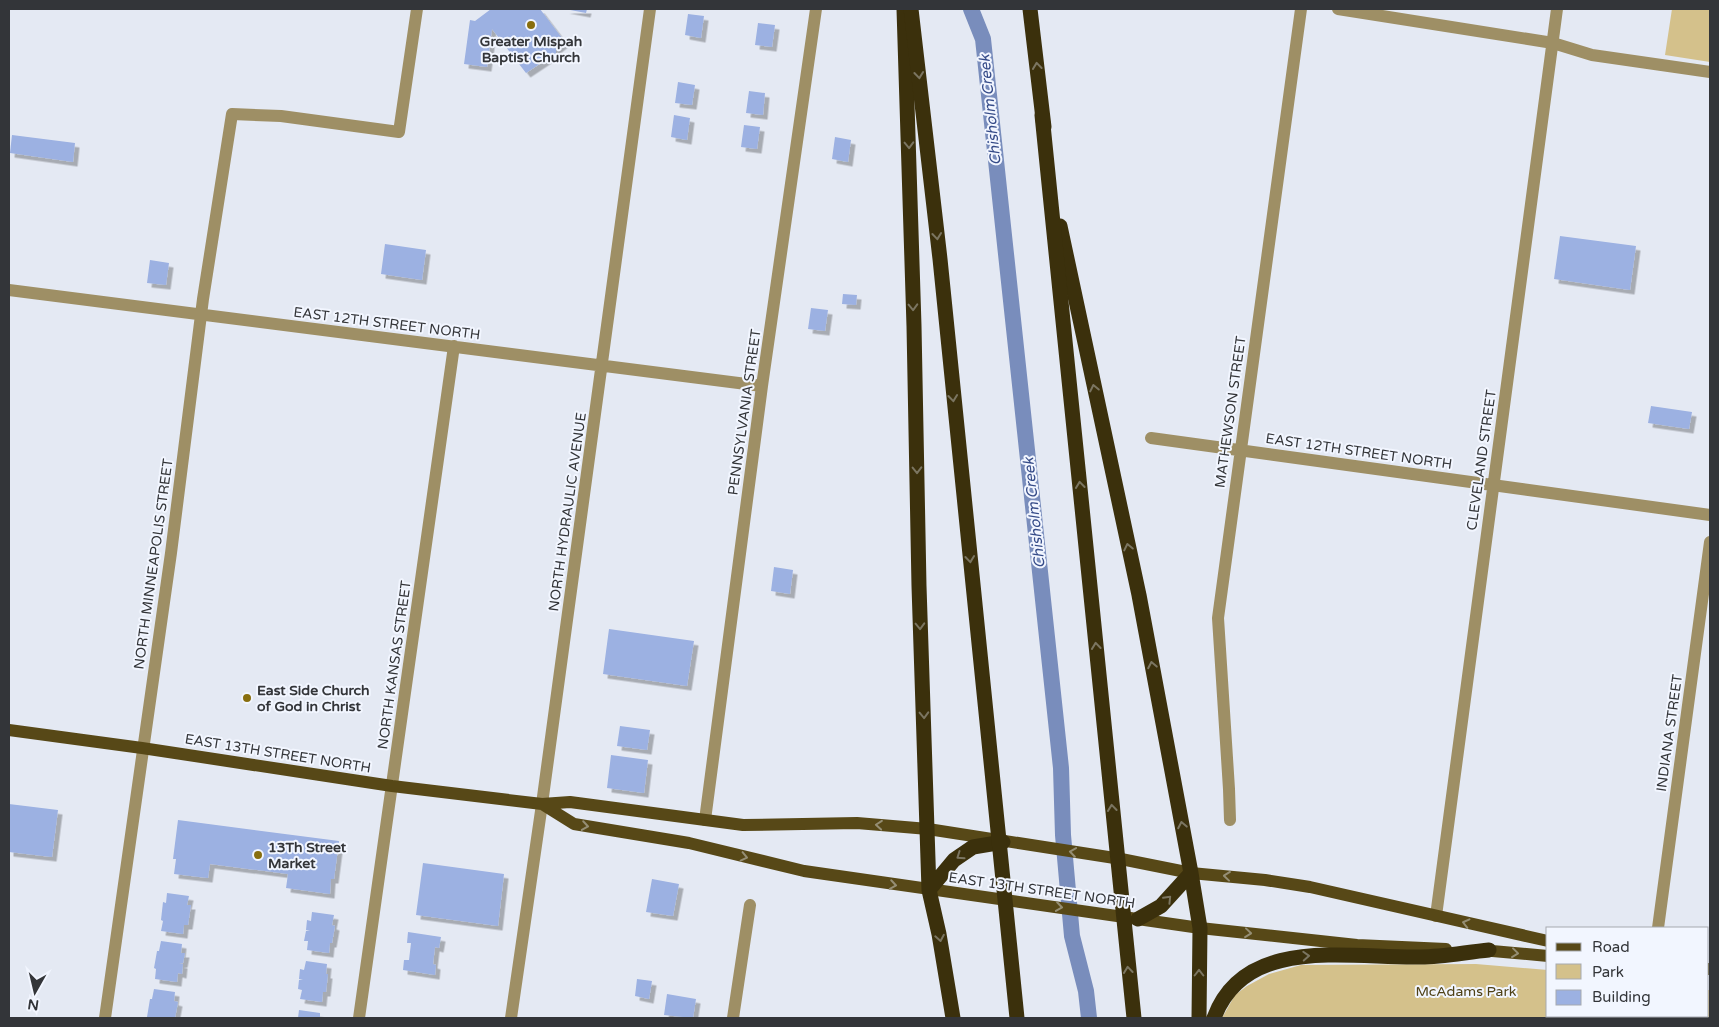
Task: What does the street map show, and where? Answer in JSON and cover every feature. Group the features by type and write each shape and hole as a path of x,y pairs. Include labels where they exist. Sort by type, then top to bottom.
{"highway":[{"path":"904,9 929,890 939,934 953,1018"},
{"path":"911,9 940,259 1017,1018"},
{"path":"1030,9 1134,1018"},
{"path":"1042,115 1063,246 1139,595 1192,872 1200,928 1199,1018"},
{"path":"929,890 954,860 973,847 1003,842"},
{"path":"1138,918 1160,906 1192,872"},
{"path":"1214,1018 1219,1004 1236,982 1265,965 1292,957 1321,955 1422,957 1489,950"}],"main road":[{"name":"EAST 13TH STREET NORTH","path":"9,730 392,786 542,804 570,802 742,825 857,823 928,830 1121,859 1192,872 1310,887 1546,941"},
{"name":"EAST 13TH STREET NORTH","path":"542,804 574,824 690,844 804,871 929,890 1200,928 1357,945 1489,950 1546,956"}],"street":[{"name":"NORTH MINNEAPOLIS STREET","path":"105,1018 171,553 201,314 232,114 281,116 399,132 417,9"},
{"name":"NORTH HYDRAULIC AVENUE","path":"512,1018 650,9"},
{"name":"PENNSYLVANIA STREET","path":"705,820 762,386 816,9"},
{"name":"MATHEWSON STREET","path":"1230,820 1218,618 1300,9"},
{"path":"1338,9 1553,43 1592,55 1710,72"},
{"name":"CLEVELAND STREET","path":"1436,916 1557,9"},
{"name":"EAST 12TH STREET NORTH","path":"9,290 762,386"},
{"name":"NORTH KANSAS STREET","path":"359,1018 454,346"},
{"name":"EAST 12TH STREET NORTH","path":"1151,438 1710,515"},
{"name":"INDIANA STREET","path":"1658,927 1710,542"},
{"path":"733,1018 750,905"}],"green space":[{"path":"1672,9 1710,9 1710,62 1665,55"},
{"name":"McAdams Park","path":"1476,964 1546,970 1546,1017 1709,1017 1710,990 1710,1018 1222,1018 1235,995 1247,986 1269,974 1301,965"}],"building":[{"path":"491,9 540,9 565,42 556,49 556,53 526,73 492,29 487,67 464,64 470,20 475,21"},
{"path":"565,9 587,9 586,13"},
{"path":"688,14 704,16 701,38 685,35"},
{"path":"758,23 775,25 772,47 755,45"},
{"path":"678,82 695,85 692,105 675,103"},
{"path":"749,91 765,93 763,115 746,113"},
{"path":"674,115 690,118 687,140 671,137"},
{"path":"744,125 760,127 757,149 741,147"},
{"path":"12,135 75,143 73,162 10,153"},
{"path":"835,137 851,140 848,162 832,159"},
{"path":"1560,236 1636,246 1630,290 1554,279"},
{"path":"385,244 426,250 422,280 381,274"},
{"path":"150,260 169,263 166,285 147,283"},
{"path":"843,294 857,295 856,305 842,304"},
{"path":"811,308 828,310 825,331 808,329"},
{"path":"1651,406 1692,412 1689,429 1648,423"},
{"path":"774,567 793,570 790,594 771,591"},
{"path":"609,629 694,641 687,686 603,674"},
{"path":"620,726 650,730 647,750 617,746"},
{"path":"611,755 648,760 644,793 607,788"},
{"path":"9,804 58,810 52,857 9,852"},
{"path":"178,820 339,841 334,879 331,879 330,894 286,888 288,874 210,864 208,878 174,874 176,859 173,859"},
{"path":"423,863 504,874 498,926 416,915"},
{"path":"652,879 679,884 673,916 646,912"},
{"path":"167,893 189,896 187,905 191,905 188,925 184,925 183,934 161,931 163,902 166,903"},
{"path":"312,912 334,915 332,925 335,926 329,953 307,950 308,941 304,941 306,931 310,930 306,930 307,920 311,921"},
{"path":"408,932 441,937 439,948 435,947 433,964 436,965 435,975 403,970 404,960 409,960 411,943 407,943"},
{"path":"161,941 182,944 181,953 185,953 183,963 179,963 183,964 182,974 178,973 177,982 155,979 156,969 154,968"},
{"path":"306,961 327,964 326,992 323,992 322,1002 300,999 302,990 298,989 299,980 303,980 299,979 300,969 304,970"},
{"path":"637,979 652,981 649,999 635,996"},
{"path":"154,989 175,992 174,1001 178,1002 175,1018 147,1017"},
{"path":"667,994 696,999 693,1018 664,1015"},
{"path":"299,1010 320,1013 320,1018 298,1018"}],"waterway":[{"name":"Chisholm Creek","path":"971,9 983,39 1061,768 1063,835 1072,936 1086,991 1089,1018"}],"place":[{"name":"Greater Mispah Baptist Church","path":"531,25"},
{"name":"East Side Church of God in Christ","path":"247,698"},
{"name":"13Th Street Market","path":"258,855"}]}
